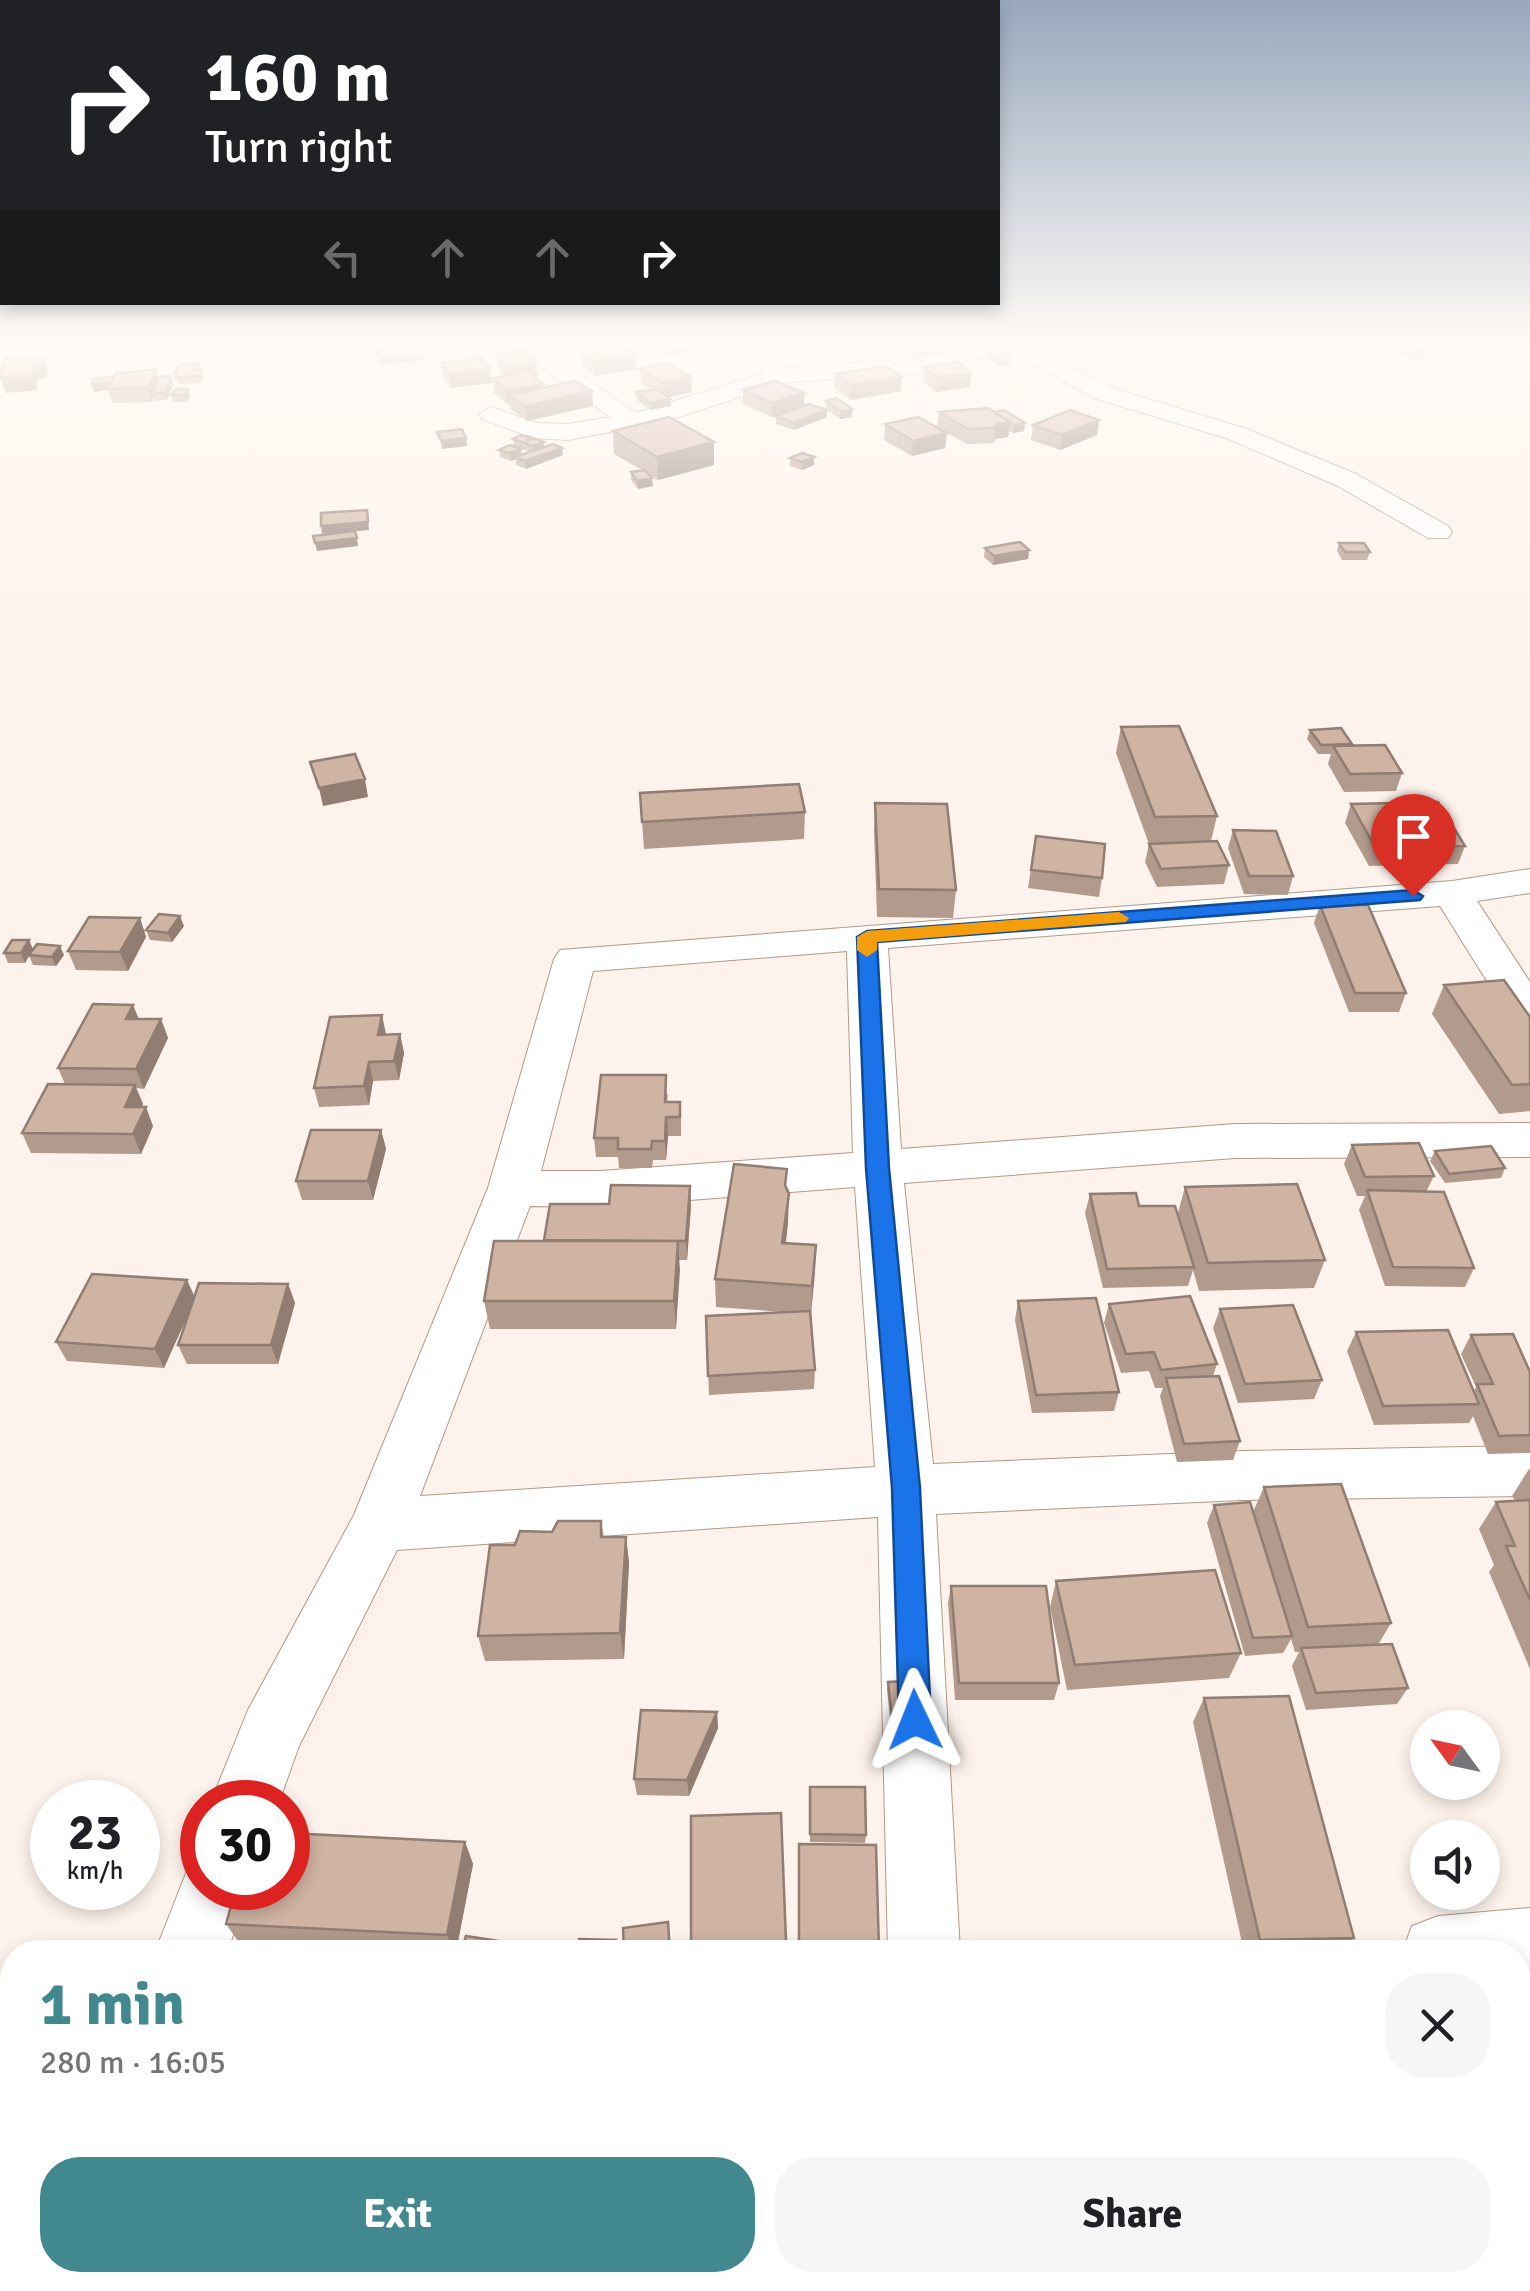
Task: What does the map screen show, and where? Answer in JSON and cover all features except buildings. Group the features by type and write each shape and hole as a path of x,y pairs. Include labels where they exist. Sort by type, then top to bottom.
{"street":[{"path":"1272,448 1347,480 1438,532"},
{"path":"254,1780 270,1733 380,1525 512,1188 574,959 1452,893 1530,881"},
{"path":"1452,893 1530,1016"},
{"path":"867,937 878,1168 906,1488 924,1940"},
{"path":"512,1188 600,1189 1234,1141 1530,1140"},
{"path":"380,1525 906,1488 1530,1470"},
{"path":"196,1940 207,1910"}],"slow traffic":[{"path":"867,950 867,937 1119,918"}],"route":[{"path":"915,1720 906,1488 878,1168 867,937 1413,896"}]}
